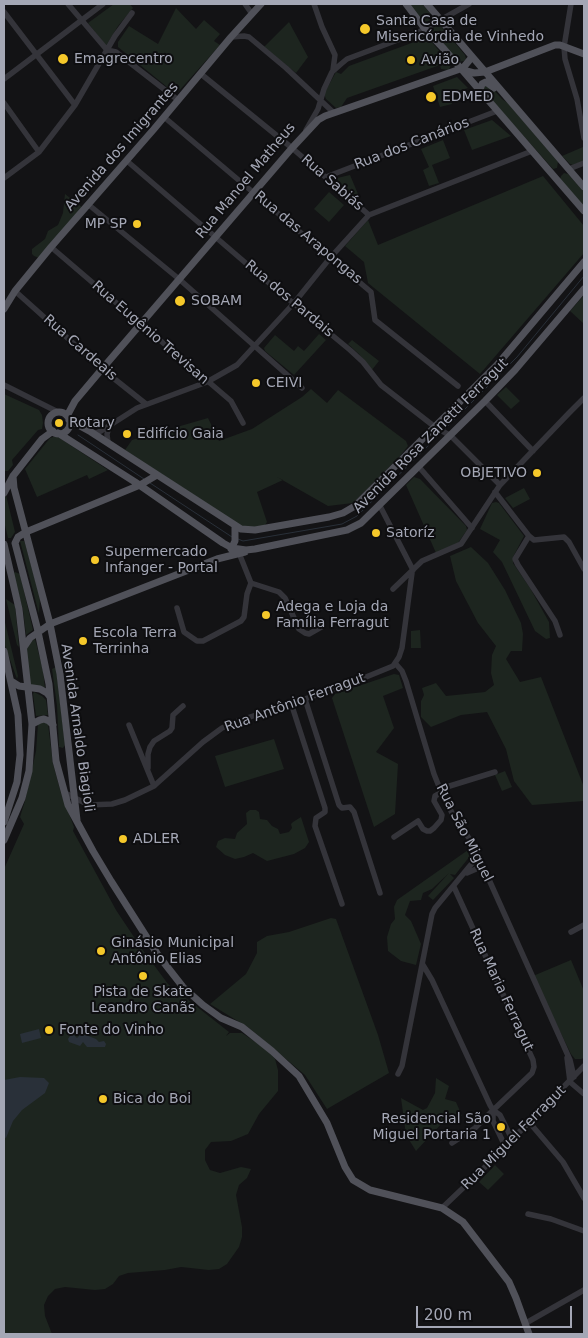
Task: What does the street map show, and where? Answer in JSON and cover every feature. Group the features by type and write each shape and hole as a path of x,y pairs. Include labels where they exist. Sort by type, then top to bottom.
{"main road":[{"name":"Avenida dos Imigrantes","path":"4,309 15,291 51,247 261,4"},
{"path":"406,4 425,29 584,211"},
{"path":"427,4 584,187"},
{"path":"461,69 467,72 485,72 555,45 564,46 584,54"},
{"path":"304,134 318,120 334,112 464,68 472,57"},
{"path":"480,90 482,84 488,82 509,101"},
{"name":"Rua Manoel Matheus","path":"68,418 75,401 304,134"},
{"path":"557,181 561,172 569,169"},
{"name":"Avenida Rosa Zanetti Ferragut","path":"68,418 236,526 248,531 330,517 343,513 355,506 497,365 584,262"},
{"name":"Avenida Rosa Zanetti Ferragut","path":"55,432 140,485 232,548 255,549 355,528 380,506 515,370 584,289"},
{"path":"4,493 6,485 42,439 55,432 67,429 68,418 58,412 52,414 48,424 55,432"},
{"path":"119,473 124,480 124,487 121,493"},
{"path":"26,532 140,485 157,475"},
{"name":"Avenida Arnaldo Biagioli","path":"14,476 14,488 50,624 57,660 65,707 78,823"},
{"path":"217,559 232,548 235,541 236,526"},
{"name":"Avenida Arnaldo Biagioli","path":"26,532 16,540 16,547 40,631 56,755 68,805 78,823"},
{"path":"4,544 19,609 32,724 28,770 22,798 4,840"},
{"path":"24,647 30,638 50,624 217,559 255,549"},
{"path":"10,567 20,565"},
{"path":"40,631 46,610"},
{"path":"4,651 18,715 20,755 17,782 4,822"},
{"path":"45,664 54,663 57,660"},
{"path":"10,681 20,686 40,689 47,693 50,698"},
{"path":"32,724 44,720 53,725"},
{"path":"56,755 65,752 69,754"},
{"path":"78,823 92,851 153,947 183,987 215,1014 242,1027 299,1076 327,1123 345,1168 353,1180 370,1190 442,1208 463,1222 509,1282 529,1334"}],"street":[{"path":"68,4 107,50 116,52 178,100"},
{"path":"4,79 103,4"},
{"path":"245,4 252,14"},
{"path":"314,4 335,55 335,64 332,72"},
{"name":"Rua Manoel Matheus","path":"304,134 318,109 332,72 347,59 425,29 469,4"},
{"path":"571,4 564,46 565,59 577,99 584,138"},
{"path":"4,12 75,105"},
{"path":"4,178 40,152 75,105 107,50 132,13"},
{"path":"231,37 249,37 334,112"},
{"path":"335,55 347,59"},
{"name":"Rua Sabiás","path":"201,74 292,148 369,215"},
{"path":"4,103 40,152"},
{"name":"Rua dos Canários","path":"326,177 497,111"},
{"name":"Rua das Arapongas","path":"164,117 371,292 375,320 458,386"},
{"path":"91,432 96,433 118,418 146,404 207,382 237,365 294,303 330,258 369,215 532,151"},
{"name":"Rua dos Pardais","path":"127,161 364,362 381,386 435,427 450,436 500,484"},
{"path":"569,169 584,163"},
{"path":"89,205 179,279 302,388"},
{"name":"Rua Eugênio Trevisan","path":"51,247 231,401 243,423"},
{"name":"Rua Cardeais","path":"15,291 102,369 146,404"},
{"path":"4,386 58,412"},
{"path":"393,589 422,562 461,544 500,484 584,398"},
{"path":"485,401 533,451"},
{"path":"108,443 107,434 110,425"},
{"path":"419,467 472,528"},
{"path":"495,492 534,540 564,537 569,542 584,569"},
{"path":"380,506 413,571 404,636 396,663"},
{"path":"529,536 515,559 555,621 560,635"},
{"path":"177,608 184,632 192,639 203,641 241,621 244,617 247,594 251,583 239,553 232,548"},
{"path":"251,583 279,592 285,598 299,629 305,633 309,634 323,626"},
{"name":"Rua Antônio Ferragut","path":"65,794 90,805 112,804 154,786 203,742 222,728 390,668 396,663"},
{"name":"Rua São Miguel","path":"396,663 406,681 434,774 453,815 473,844 483,866 567,1054 572,1079"},
{"path":"305,699 339,805 342,808 350,807 354,812 380,894"},
{"path":"292,703 325,808 325,812 316,818 315,826 342,904"},
{"path":"148,768 150,747 154,741 170,731 173,715 182,706"},
{"path":"129,725 154,786"},
{"path":"394,837 418,821 423,829 430,831 441,820 442,815 434,801 435,796 441,790 495,772"},
{"path":"398,1074 402,1066 432,914 478,856"},
{"path":"465,874 483,866"},
{"name":"Rua Maria Ferragut","path":"452,1143 475,1128 532,1073 534,1067 533,1060 454,887"},
{"path":"571,932 584,925"},
{"path":"423,965 432,980 493,1110 500,1116 512,1139"},
{"path":"567,1054 576,1064 584,1064"},
{"name":"Rua Miguel Ferragut","path":"442,1208 572,1079 584,1064"},
{"path":"572,1079 584,1094"},
{"path":"493,1110 493,1121 505,1146"},
{"path":"529,1122 563,1162 584,1198"},
{"path":"528,1214 552,1219 584,1231"},
{"path":"526,1323 584,1290"}],"shaded area":[{"path":"114,4 130,4 133,8 118,26 106,46 88,23"},
{"path":"408,4 422,4 431,14 430,21 424,22"},
{"path":"176,8 196,29 204,20 220,34 214,41 220,45 178,92 172,91 118,47 118,42 129,26 158,44"},
{"path":"289,22 308,57 296,73 264,47"},
{"path":"440,25 465,55 466,59 464,61 458,62 432,32 434,26"},
{"path":"420,36 430,40 451,65 449,70 441,69 440,65 347,98 341,107 336,108 326,99 324,94 336,72 341,74 349,66 417,41"},
{"path":"457,77 468,88 449,94 452,104 440,107 433,86"},
{"path":"483,84 489,85 508,103 558,162 557,168 553,169 482,89"},
{"path":"492,120 511,136 472,150 464,130"},
{"path":"443,140 450,158 432,165 439,183 429,186 423,170 429,167 421,149"},
{"path":"583,147 584,161 573,165 562,156"},
{"path":"564,173 568,174 584,192 584,208 560,179"},
{"path":"350,175 358,194 351,196 336,184 337,178"},
{"path":"543,176 584,226 584,253 480,374 368,283 364,262 345,246 368,220 378,245"},
{"path":"329,192 344,205 329,222 314,209"},
{"path":"65,194 83,208 39,258 34,256 32,249 45,239 48,231 58,225 63,213"},
{"path":"584,295 584,321 583,323 570,311"},
{"path":"319,334 326,340 294,375 265,351 264,348 275,335 294,351 298,346 304,351"},
{"path":"352,340 379,361 371,371 359,354 348,344"},
{"path":"506,387 520,401 511,409 497,395"},
{"path":"311,389 327,403 338,390 406,441 408,446 353,503 328,506 283,480 257,492 267,522 265,525 257,528 241,526 125,450 132,440 208,418 219,441 252,429 302,397"},
{"path":"4,394 39,410 43,423 42,429 38,430 12,460 13,465 8,471 4,471"},
{"path":"58,437 108,470 89,479 87,475 37,497 25,469 50,438"},
{"path":"414,477 420,479 466,526 467,530 458,543 436,553 406,485"},
{"path":"524,488 530,499 513,508 505,498"},
{"path":"6,495 15,532 11,538 8,538 4,521 4,499"},
{"path":"492,503 499,503 524,536 513,557 513,563 549,622 550,638 546,639 535,631 502,562 493,552 500,540 480,529"},
{"path":"20,541 25,543 40,598 39,614"},
{"path":"471,547 488,563 505,590 521,623 523,634 522,651 511,651 506,659 520,682 541,677 584,787 584,801 532,805 514,781 506,749 487,712 461,715 431,727 421,717 421,701 424,695 422,688 436,683 446,696 485,692 494,685 491,673 492,655 496,646 478,623 456,581 450,556"},
{"path":"15,572 20,574 33,630 26,635 23,610 13,574"},
{"path":"6,599 15,605 19,647 17,645"},
{"path":"4,618 18,676 17,679 4,643"},
{"path":"420,630 421,648 411,648 411,631"},
{"path":"35,639 43,670 45,689 30,686 26,650 30,642"},
{"path":"56,667 65,745 63,748 59,747 57,706 52,669"},
{"path":"394,674 399,675 403,688 383,696 394,728 376,752 398,764 395,814 374,827 332,698 335,694"},
{"path":"34,692 46,700 48,715 36,716"},
{"path":"43,722 48,724 53,764 61,793 74,827 73,831 116,910 168,984 229,1032 226,1036 230,1033 242,1033 269,1051 275,1059 278,1070 278,1091 259,1114 248,1134 231,1141 211,1142 205,1150 205,1160 210,1170 220,1173 241,1167 251,1169 247,1178 239,1185 236,1195 242,1237 239,1247 227,1264 219,1269 209,1270 181,1267 128,1273 119,1276 113,1284 105,1289 65,1287 55,1289 48,1296 44,1305 45,1316 52,1334 4,1334 4,869 24,824 20,817 36,751 38,724"},
{"path":"274,739 284,769 225,787 215,756"},
{"path":"505,771 512,787 502,791 495,775"},
{"path":"250,810 259,812 260,819 267,820 278,829 280,834 289,832 292,828 291,824 301,817 309,842 305,848 294,854 267,861 253,853 235,859 225,855 216,847 218,841 225,838 235,839 237,833 247,824 246,813"},
{"path":"468,850 470,856 455,875 450,874 454,878 433,900 428,896 449,873 432,889 423,893 421,900 410,901 405,915 411,921 421,944 416,965 401,961 388,951 387,937 391,924 395,919 394,907 397,900"},
{"path":"331,918 336,919 378,1035 389,1073 327,1109 305,1075 249,1028 210,1004 246,974 257,953 257,942 267,936 289,932"},
{"path":"571,960 584,991 584,1058 581,1059 575,1059 571,1054 533,976"},
{"path":"39,1029 41,1038 22,1043 20,1034"},
{"path":"83,1034 99,1042 104,1041 105,1047 87,1047 83,1042 80,1046 69,1042 70,1036 74,1035 77,1038"},
{"path":"20,1077 44,1078 49,1083 45,1093 22,1110 13,1121 6,1138 4,1137 4,1080"},
{"path":"436,1078 449,1086 445,1099 456,1102 462,1116 443,1122 416,1151 406,1135 401,1098 423,1110 427,1108 435,1093"},
{"path":"495,1165 504,1174 488,1190 479,1182"}],"waterway":[{"path":"444,430 517,357 584,276"},
{"path":"238,539 243,541 342,524 357,516 441,433"},
{"path":"78,435 144,479"},
{"path":"150,483 232,537"}],"place":[{"name":"Santa Casa de Misericórdia de Vinhedo","path":"365,29"},
{"name":"Emagrecentro","path":"63,59"},
{"name":"Avião","path":"411,60"},
{"name":"EDMED","path":"431,97"},
{"name":"MP SP","path":"137,224"},
{"name":"SOBAM","path":"180,301"},
{"name":"CEIVI","path":"256,383"},
{"name":"Rotary","path":"59,423"},
{"name":"Edifício Gaia","path":"127,434"},
{"name":"OBJETIVO","path":"537,473"},
{"name":"Satoríz","path":"376,533"},
{"name":"Supermercado Infanger - Portal","path":"95,560"},
{"name":"Adega e Loja da Família Ferragut","path":"266,615"},
{"name":"Escola Terra Terrinha","path":"83,641"},
{"name":"ADLER","path":"123,839"},
{"name":"Ginásio Municipal Antônio Elias","path":"101,951"},
{"name":"Pista de Skate Leandro Canãs","path":"143,976"},
{"name":"Fonte do Vinho","path":"49,1030"},
{"name":"Bica do Boi","path":"103,1099"},
{"name":"Residencial São Miguel Portaria 1","path":"501,1127"}]}
